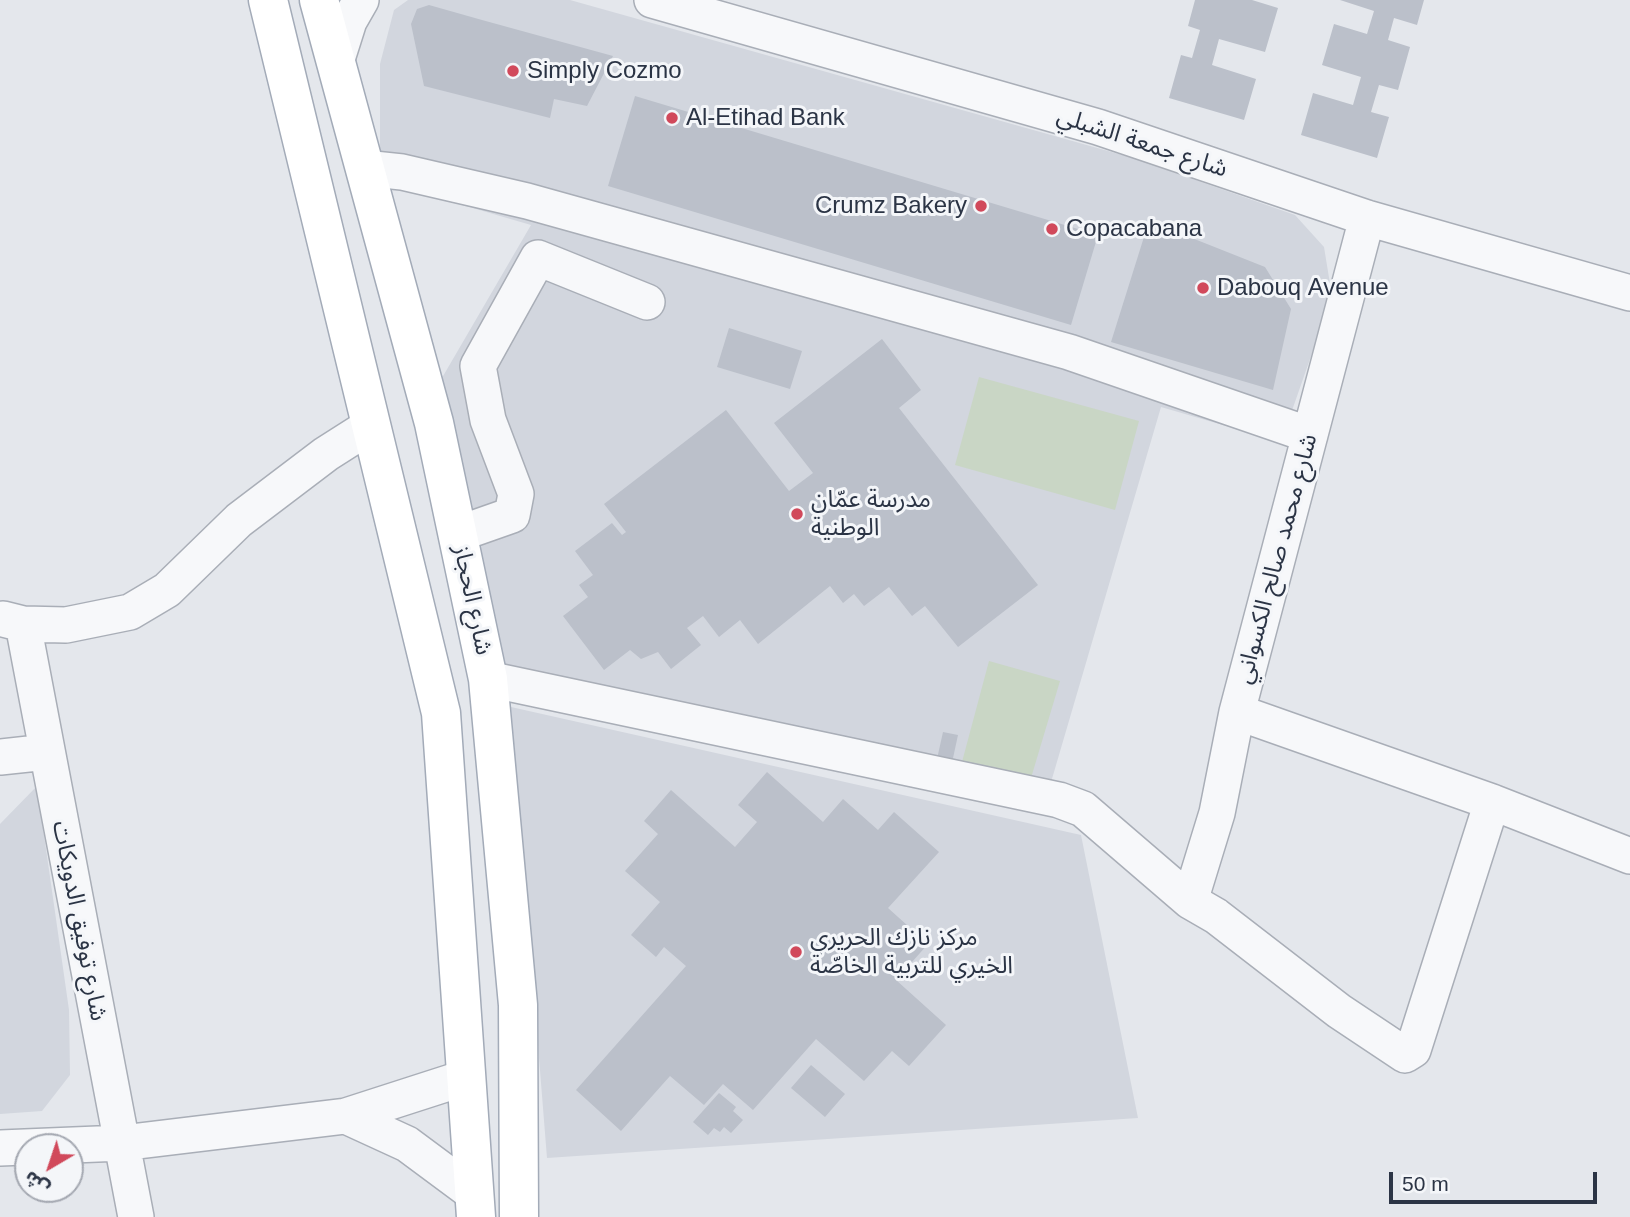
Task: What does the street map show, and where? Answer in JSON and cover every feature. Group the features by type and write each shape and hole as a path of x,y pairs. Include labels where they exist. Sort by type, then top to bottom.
{"main road":[{"path":"268,0 441,713 475,1205"},
{"name":"شارع الحجاز","path":"319,0 433,423 488,679 518,1005 519,1217"}],"street":[{"path":"337,60 349,21 361,0"},
{"name":"شارع جمعة الشبلي","path":"652,0 731,10 1098,127 1367,218 1629,288"},
{"path":"364,168 402,172 527,201 1069,352 1310,435"},
{"name":"شارع محمد صالح الكسواني","path":"1190,901 1217,813 1237,712 1367,218"},
{"path":"458,534 512,515 516,494 488,420 478,366 538,258 647,302"},
{"path":"12,621 66,625 130,612 167,590 239,520 326,454 370,426"},
{"name":"شارع توفيق الدويكات","path":"12,621 47,752 136,1217"},
{"path":"488,679 1059,800 1083,809 1190,901 1216,916 1339,1011 1403,1054 1408,1054 1413,1049 1492,802"},
{"path":"1237,712 1492,802 1630,856"},
{"path":"0,757 47,752"},
{"path":"0,1148 122,1143 346,1116 467,1077"},
{"path":"346,1116 407,1144 475,1205"}],"shaded area":[{"path":"408,0 570,0 1133,158 1295,215 1324,247 1332,296 1281,442 1161,407 1049,789 500,677 439,383 531,225 380,181 380,64 394,10"},
{"path":"511,707 1081,835 1138,1118 547,1158"},
{"path":"37,786 69,1010 70,1075 42,1111 0,1114 0,824"}],"green space":[{"path":"979,377 1139,421 1115,510 955,465"},
{"path":"989,661 1060,681 1031,778 962,762"}],"building":[{"path":"1195,0 1252,0 1278,8 1265,52 1219,39 1212,65 1256,79 1244,120 1169,98 1181,55 1192,58 1200,30 1188,26"},
{"path":"1340,0 1424,0 1417,25 1394,18 1388,40 1410,47 1398,90 1379,85 1371,112 1389,117 1377,158 1301,135 1313,93 1353,105 1361,77 1322,65 1334,24 1367,34 1374,11"},
{"name":"Simply Cozmo","path":"429,5 613,56 587,106 554,99 550,118 424,86 411,24 417,9"},
{"path":"635,96 1098,235 1071,325 608,186"},
{"name":"Dabouq Avenue","path":"1149,221 1265,267 1291,309 1273,390 1111,342"},
{"path":"729,328 802,351 790,389 717,367"},
{"name":"مدرسة عمّان الوطنية","path":"882,339 921,390 899,408 1038,585 958,647 925,606 912,616 889,587 864,606 854,594 843,603 830,586 758,644 740,620 719,637 703,616 687,628 701,645 671,669 658,652 641,659 630,650 604,670 563,616 588,597 579,585 593,575 575,551 612,523 622,535 626,532 604,504 726,410 789,491 813,473 774,423"},
{"path":"943,732 958,735 950,772 935,768"},
{"name":"مركز نازك الحريري الخيري للتربية الخاصّة","path":"767,772 823,822 843,799 878,830 894,812 939,852 888,908 928,944 896,980 946,1025 909,1066 892,1051 864,1081 816,1039 753,1110 723,1084 704,1105 670,1076 621,1131 576,1090 686,966 664,947 656,957 631,935 660,902 625,871 658,834 644,821 671,790 735,847 757,822 738,805"},
{"path":"811,1065 845,1094 825,1117 791,1088"},
{"path":"719,1093 736,1107 733,1111 743,1120 731,1133 724,1127 720,1132 714,1128 708,1135 693,1122"}],"place":[{"name":"Simply Cozmo","path":"513,71"},
{"name":"Al-Etihad Bank","path":"672,118"},
{"name":"Crumz Bakery","path":"981,206"},
{"name":"Copacabana","path":"1052,229"},
{"name":"Dabouq Avenue","path":"1203,288"},
{"name":"مدرسة عمّان الوطنية","path":"797,514"},
{"name":"مركز نازك الحريري الخيري للتربية الخاصّة","path":"796,952"}]}
